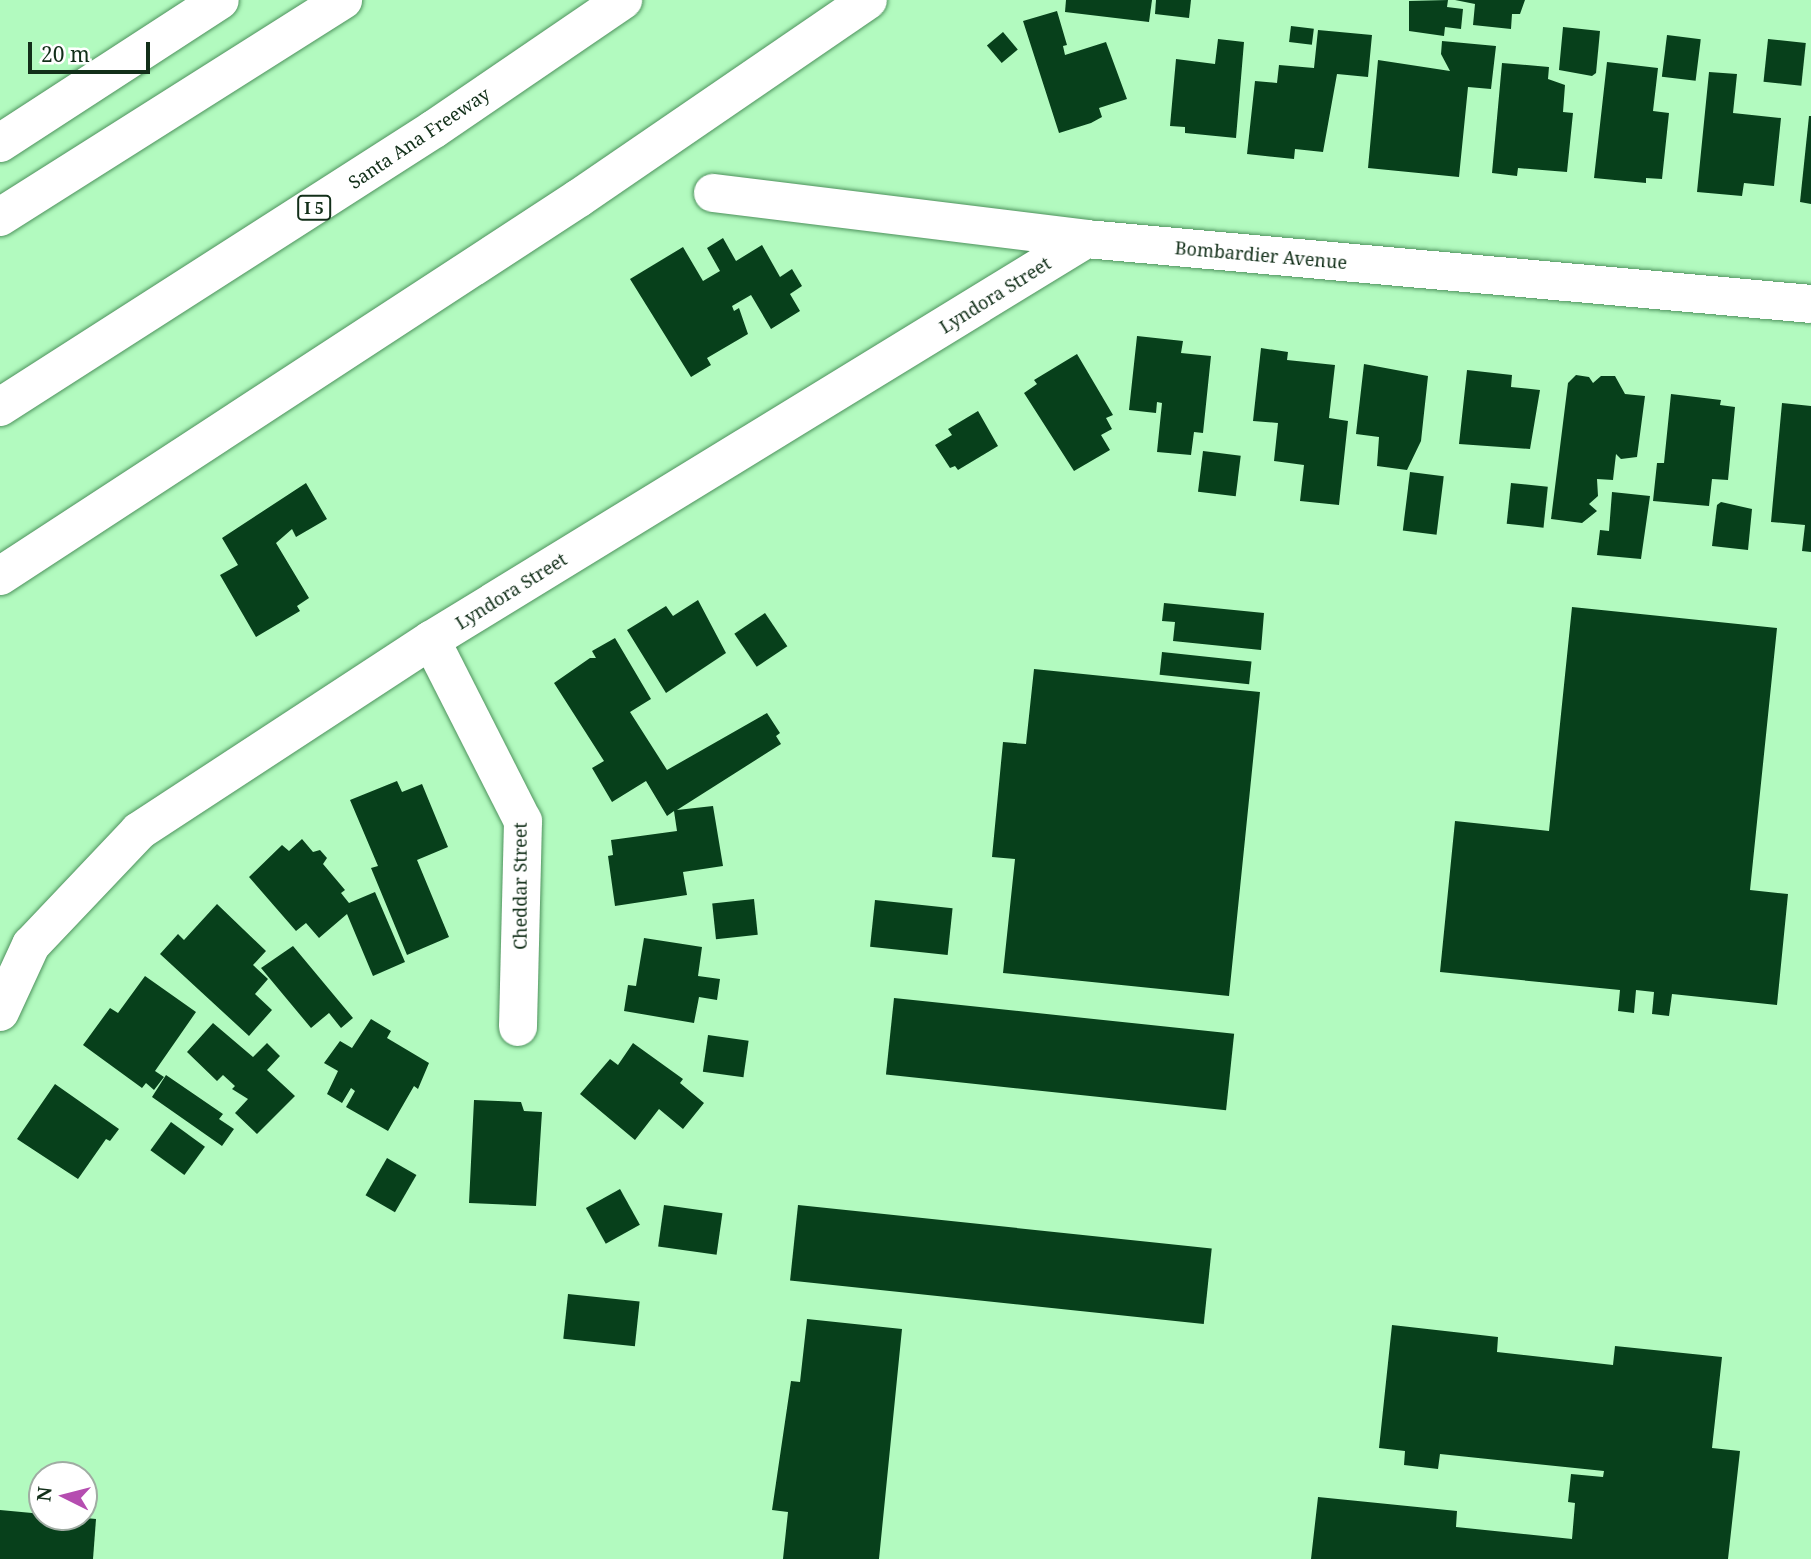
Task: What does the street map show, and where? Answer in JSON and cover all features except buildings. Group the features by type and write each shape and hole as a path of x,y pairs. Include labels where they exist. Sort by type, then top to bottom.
{"main road":[{"path":"0,143 220,0"},
{"path":"0,217 343,0"},
{"name":"Santa Ana Freeway","path":"0,407 400,152 623,0"},
{"path":"0,576 556,213 868,0"},
{"name":"Bombardier Avenue","path":"713,193 1086,239 1811,304"},
{"name":"Lyndora Street","path":"0,1012 31,945 139,831 431,640 1086,239"},
{"name":"Cheddar Street","path":"431,640 523,821 517,1027"}]}
